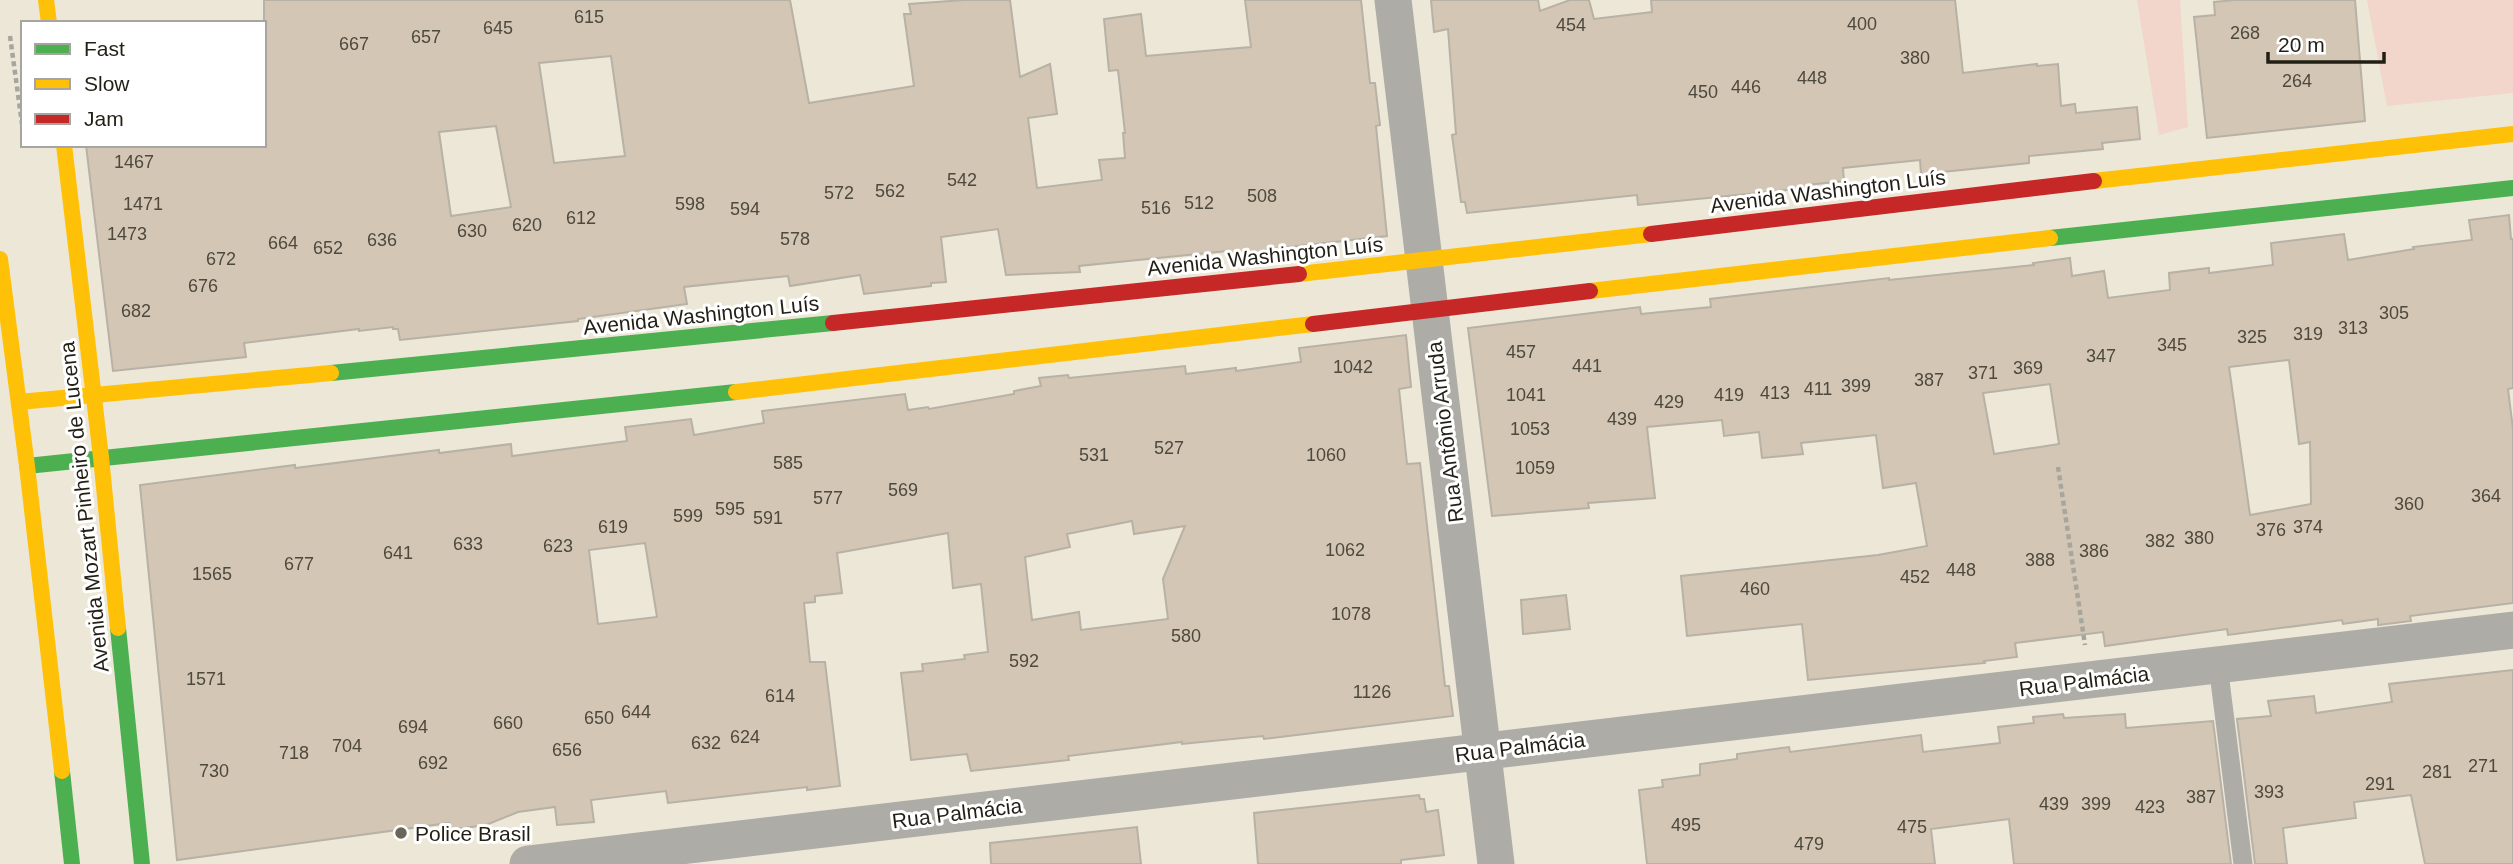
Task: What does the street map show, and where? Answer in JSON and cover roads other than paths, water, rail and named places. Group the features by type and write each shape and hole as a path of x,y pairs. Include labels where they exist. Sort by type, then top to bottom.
{"street":[{"path":"46,0 49,21"},
{"name":"Rua Antônio Arruda","path":"1393,0 1496,864"},
{"name":"Avenida Washington Luís","path":"19,402 566,351 1425,261 2100,187 2513,134"},
{"name":"Avenida Mozart Pinheiro de Lucena","path":"64,147 101,457 142,864"},
{"path":"26,466 632,404 873,369 1430,310 1923,246 2513,188"},
{"path":"1,268 72,864"},
{"path":"866,318 869,341"},
{"name":"Rua Palmácia","path":"528,864 2513,631"}],"lane":[{"path":"2218,665 2243,864"}],"place":[{"name":"Police Brasil","path":"401,833"}]}
